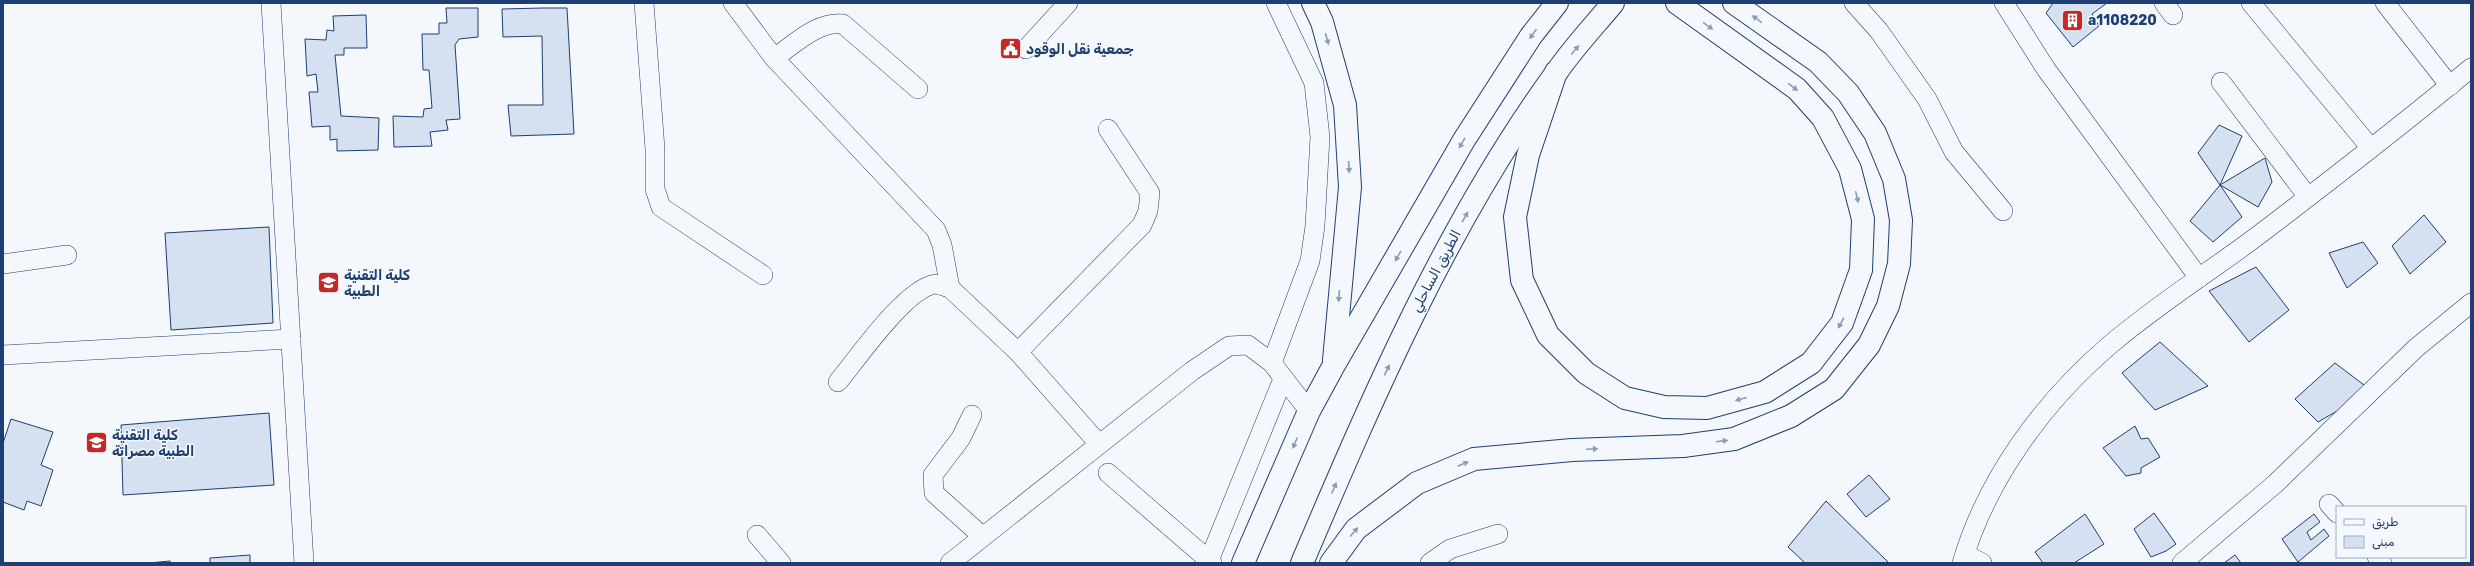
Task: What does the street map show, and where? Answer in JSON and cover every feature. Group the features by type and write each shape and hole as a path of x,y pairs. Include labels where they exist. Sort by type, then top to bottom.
{"highway":[{"path":"1313,3 1322,22 1346,105 1350,187 1334,365"},
{"path":"1244,563 1309,411 1334,365 1464,140 1531,36 1557,3"},
{"name":"الطريق الساحلي","path":"1302,563 1370,407 1426,285 1484,184 1556,72 1613,3"},
{"path":"1556,72 1528,155 1515,216 1522,280 1548,335 1586,373 1626,398 1664,407 1707,408 1765,392 1811,364 1842,323 1861,270 1863,219 1850,169 1823,118 1797,89 1677,3"},
{"path":"1331,563 1356,529 1417,483 1474,459 1572,450 1683,446 1734,439 1791,416 1834,389 1869,346 1888,306 1899,264 1901,220 1894,178 1875,133 1848,93 1818,62 1734,3"}],"street":[{"path":"271,3 304,563"},
{"path":"644,3 655,149 655,189 661,207 762,275"},
{"path":"733,3 774,58 936,230 942,245 950,288"},
{"path":"1026,49 1068,3"},
{"path":"1272,363 1310,261 1315,226 1320,137 1314,83 1276,3"},
{"path":"1854,3 1879,31 1927,99 1954,152 2003,211"},
{"path":"2004,3 2046,69 2199,278"},
{"path":"2251,3 2370,147"},
{"path":"2385,3 2450,86"},
{"path":"774,58 821,26 831,23 843,24 918,89"},
{"path":"1982,563 1963,558 1985,506 2014,452 2039,417 2111,344 2308,197 2471,68"},
{"path":"2221,82 2308,197"},
{"path":"1018,352 1142,225 1145,218 1150,193 1108,129"},
{"path":"3,264 67,256"},
{"path":"838,382 877,332 916,292 936,284 950,288 1018,352 1099,444"},
{"path":"2182,563 2275,484 2416,348 2471,303"},
{"path":"3,356 291,339"},
{"path":"950,563 982,536 1192,371 1229,346 1248,344 1272,363 1309,411"},
{"path":"1108,473 1210,562 1283,379"},
{"path":"972,415 961,438 933,475 934,493 982,536"},
{"path":"1430,563 1450,549 1498,534"},
{"path":"757,535 781,563"}],"building":[{"name":"a1108220","path":"2053,3 2107,3 2092,14 2099,26 2073,47 2046,13"},
{"path":"446,8 478,8 478,37 459,39 455,45 460,119 446,120 448,130 430,132 432,146 394,147 393,116 423,117 424,109 432,108 429,70 423,70 422,34 439,34 439,23 447,23"},
{"path":"567,8 574,134 511,136 508,105 543,105 542,36 503,37 502,9"},
{"path":"366,15 367,48 344,48 344,55 335,55 341,116 379,118 378,150 337,151 337,139 330,140 330,126 312,127 309,92 318,92 316,74 307,76 305,39 326,40 327,30 334,31 333,16"},
{"path":"2219,125 2242,136 2220,185 2198,153"},
{"path":"2265,158 2272,182 2258,207 2220,185"},
{"path":"2220,185 2242,217 2213,242 2190,221"},
{"path":"2424,215 2446,242 2410,274 2392,246"},
{"path":"269,227 273,323 171,330 165,233"},
{"path":"2363,242 2378,263 2347,288 2329,253"},
{"path":"2256,267 2289,310 2249,342 2209,291"},
{"path":"2160,342 2208,386 2155,410 2122,373"},
{"path":"2335,363 2372,391 2318,422 2295,399"},
{"path":"269,413 274,485 123,495 121,425"},
{"path":"11,419 53,432 41,465 53,470 41,506 27,501 24,510 3,502 3,443"},
{"path":"2135,426 2141,439 2148,438 2160,457 2141,468 2141,473 2126,476 2103,448"},
{"path":"1869,475 1890,499 1866,517 1847,494"},
{"path":"1826,501 1889,563 1805,563 1788,547"},
{"path":"2154,513 2176,544 2166,551 2151,557 2134,529"},
{"path":"2085,514 2104,544 2074,563 2043,563 2035,552"},
{"path":"2314,514 2320,522 2307,532 2311,540 2324,529 2329,536 2298,562 2282,539"},
{"path":"250,555 250,563 210,563 210,558"},
{"path":"2235,555 2241,563 2224,563"},
{"path":"170,561 170,563 148,563"}],"place":[{"name":"a1108220","path":"2073,20"},
{"name":"جمعية نقل الوقود","path":"1010,49"},
{"name":"كلية التقنية الطبية","path":"328,283"},
{"name":"كلية التقنية الطبية مصراتة","path":"97,443"}]}
